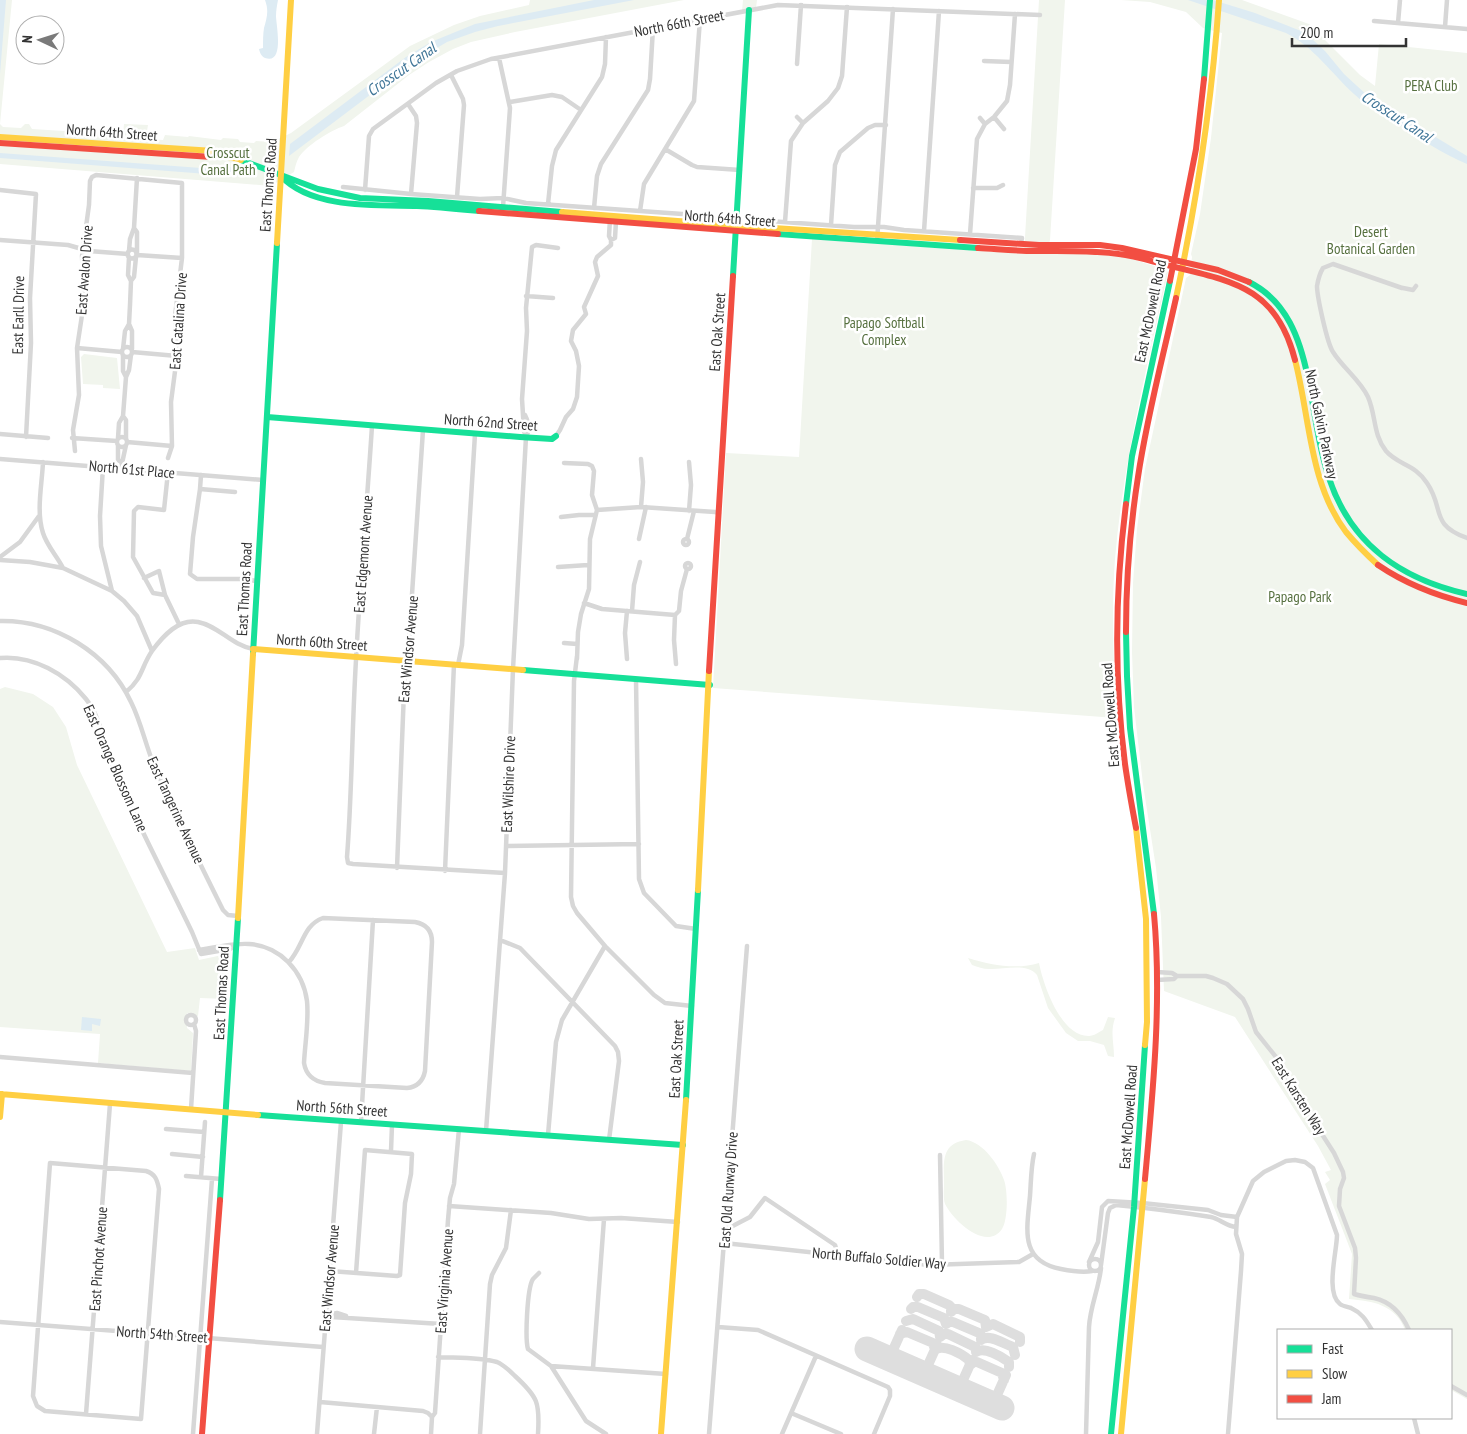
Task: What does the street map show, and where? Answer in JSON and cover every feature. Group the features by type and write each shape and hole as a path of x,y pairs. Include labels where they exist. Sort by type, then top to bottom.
{"main road":[{"name":"East Thomas Road","path":"202,1434 226,1112 291,0"},
{"name":"East McDowell Road","path":"1111,1434 1134,1205 1147,1024 1146,921 1141,864 1125,765 1121,721 1118,610 1122,528 1131,464 1188,195 1199,127 1208,51 1210,0"},
{"name":"East McDowell Road","path":"1121,1434 1155,1043 1157,980 1156,935 1130,728 1127,684 1127,606 1130,543 1138,478 1201,170 1212,91 1219,0"},
{"name":"East Oak Street","path":"661,1434 678,1222 692,1006 709,676 749,10"},
{"path":"1201,170 1200,152 1202,136 1199,127 1212,91"},
{"name":"North 64th Street","path":"0,137 214,151 221,155 249,162 281,176 289,184 308,193 328,199 878,238 1021,251 1087,247"},
{"name":"North 64th Street","path":"0,143 212,157 221,155"},
{"name":"North 64th Street","path":"613,219 721,224 737,228"},
{"name":"North 64th Street","path":"878,238 1126,248 1182,265"},
{"name":"North Galvin Parkway","path":"1182,265 1246,280 1262,290 1282,308 1294,326 1301,344 1328,474 1338,502 1349,520 1371,548 1401,571 1429,585 1467,594"},
{"name":"North Galvin Parkway","path":"1182,265 1245,288 1266,304 1283,324 1295,354 1323,487 1339,521 1358,547 1377,565 1407,584 1437,597 1467,603"},
{"name":"North 62nd Street","path":"267,417 474,434 552,439 556,436"},
{"name":"North 60th Street","path":"253,649 710,685"},
{"path":"1146,921 1149,925 1151,971 1157,980"},
{"path":"0,1117 1,1094"},
{"name":"North 56th Street","path":"1,1094 341,1122 683,1145"}],"street":[{"path":"1398,23 1400,0"},
{"path":"1445,27 1447,0"},
{"name":"North 66th Street","path":"365,190 371,132 436,83 474,65 499,58 778,5 1040,15"},
{"path":"797,64 801,5"},
{"path":"785,222 791,141 803,123 831,98 840,84 847,7"},
{"path":"878,238 893,9"},
{"path":"924,231 939,11"},
{"path":"970,234 977,139 985,124 1007,102 1015,14"},
{"path":"640,211 644,184 694,101 700,19"},
{"path":"1374,21 1467,29"},
{"path":"594,208 597,176 601,164 648,90 653,28"},
{"path":"548,204 552,166 556,150 602,77 605,64 606,37"},
{"path":"499,58 510,102 503,210"},
{"path":"984,61 1011,62"},
{"path":"451,75 464,105 457,197"},
{"path":"510,102 552,95 562,97 581,110"},
{"path":"408,104 416,116 417,123 411,194"},
{"path":"797,117 803,123"},
{"path":"994,117 1004,129"},
{"path":"980,118 985,124"},
{"path":"831,225 835,165 840,152 871,126 886,125"},
{"path":"665,149 697,167 740,170"},
{"name":"East Avalon Drive","path":"75,451 72,438 79,395 77,348 84,302 83,250 92,177 96,175 137,178"},
{"path":"123,416 126,420 126,442 124,460 121,465 118,460 119,423 123,416 126,377 132,352 132,331 129,324 131,281 128,275 128,254 134,228 137,178"},
{"name":"East Catalina Drive","path":"137,178 182,183 182,258 176,316 177,356 171,402 172,446 168,458"},
{"path":"973,188 997,188 1003,185"},
{"name":"North 64th Street","path":"343,187 411,194 503,198 526,203 711,216 721,224"},
{"name":"East Earll Drive","path":"0,190 36,194 30,298 31,343 26,437"},
{"name":"North 62nd Street","path":"556,436 566,417 573,409 577,397 578,366 576,352 571,341 574,330 586,314 584,307 598,276 595,262 597,257 611,245 609,236 613,219"},
{"name":"North 64th Street","path":"756,220 878,226 1022,238 1021,244"},
{"path":"131,281 134,277 137,255 137,232 134,228"},
{"path":"0,240 68,245 83,250 128,254 132,259 137,255 182,258"},
{"name":"East Wilshire Drive","path":"486,1131 506,846 513,669 526,437 529,432 522,399 526,296 532,246 558,248"},
{"path":"128,254 133,249 137,255"},
{"path":"1416,286 1413,290 1403,288 1333,264 1326,266 1321,272 1317,288 1329,344 1338,360 1369,398 1376,434 1383,447 1390,455 1411,466 1422,476 1432,491 1438,516 1444,525 1467,538"},
{"path":"526,296 553,298"},
{"path":"126,377 123,371 123,352 125,331 129,324"},
{"path":"123,352 128,347 132,352 177,356"},
{"path":"77,348 123,352 127,357 132,352"},
{"name":"East Edgemont Avenue","path":"372,426 356,657 351,753 351,806 347,857 348,863 397,868"},
{"name":"East Windsor Avenue","path":"397,868 401,792 400,759 424,430"},
{"path":"0,434 48,438"},
{"path":"445,871 456,664 462,645 474,434"},
{"path":"72,438 118,441 122,437 126,442 172,446"},
{"path":"118,441 122,447 126,442"},
{"name":"North 61st Place","path":"0,459 103,467 121,465 168,472 263,480"},
{"path":"638,539 644,507 641,459"},
{"path":"43,462 39,516 43,534 48,545 60,561 62,568"},
{"path":"688,462 692,511 688,539"},
{"path":"564,463 588,464 592,466 594,471 592,495 596,510 590,532 589,589 578,625 577,669 574,674 571,844 572,906 605,946 654,995 665,1002 692,1006"},
{"path":"103,467 100,516 101,546 112,591"},
{"path":"165,595 153,593 132,554 134,511 138,508 164,510 168,472"},
{"path":"201,475 190,574 197,579 257,581"},
{"path":"200,489 235,492"},
{"path":"596,510 644,507 719,513"},
{"path":"0,558 20,542 39,516"},
{"path":"561,517 595,516"},
{"path":"0,558 62,568 112,591 137,616 152,651"},
{"path":"627,659 625,633 640,562"},
{"path":"558,567 588,565"},
{"path":"676,664 674,640 675,615 680,608 681,591 687,569"},
{"path":"0,621 16,622 49,629 76,642 103,662 126,692 141,676 152,651 172,628 179,624 165,595 159,572 144,578"},
{"path":"584,603 602,609 675,615"},
{"name":"North 60th Street","path":"179,624 190,621 199,622 236,644 253,649"},
{"path":"564,643 577,644"},
{"name":"East Orange Blossom Lane","path":"0,658 27,660 54,671 71,683 88,702 97,720 114,770 200,952 224,946 236,946"},
{"path":"636,679 639,879 644,893 676,926 696,929"},
{"name":"East Tangerine Avenue","path":"126,692 153,764 222,907 226,914 238,916"},
{"path":"506,846 639,844"},
{"path":"397,868 504,873"},
{"path":"236,946 246,944 262,946 290,962 300,978 306,994 307,1010 304,1063 310,1076 321,1083 406,1088 416,1086 422,1080 425,1071 432,942 430,931 427,927 415,922 320,919 307,929 295,956 290,962"},
{"path":"361,1122 372,920"},
{"path":"500,940 520,948 618,1052 609,1140"},
{"path":"548,1135 556,1042 562,1020 605,946"},
{"name":"East Old Runway Drive","path":"709,1434 747,946"},
{"name":"East Karsten Way","path":"1157,972 1172,973 1177,976 1206,976 1213,978 1227,984 1243,999 1256,1032 1280,1062 1298,1096 1340,1164 1344,1178 1339,1206 1354,1248 1356,1266 1354,1294 1382,1300 1389,1304 1400,1314 1408,1329"},
{"name":"East Karsten Way","path":"1157,980 1174,979 1177,976"},
{"path":"191,1109 196,1031 194,1024"},
{"path":"0,1057 194,1073"},
{"name":"East Pinchot Avenue","path":"86,1414 110,1104"},
{"path":"201,1177 205,1122"},
{"name":"East Windsor Avenue","path":"317,1434 341,1122"},
{"path":"390,1151 392,1125"},
{"path":"166,1129 204,1132"},
{"name":"East Virginia Avenue","path":"432,1434 449,1206 454,1184 459,1129"},
{"path":"330,1271 400,1275 405,1203 411,1174 412,1154 366,1150 356,1272"},
{"path":"172,1154 202,1157"},
{"path":"1034,1154 1027,1222 1027,1239 1033,1254 1045,1265 1054,1268 1078,1272 1098,1271 1101,1266"},
{"path":"940,1155 942,1264"},
{"path":"1228,1434 1242,1263 1241,1246 1236,1234 1237,1217 1253,1181 1264,1172 1295,1160 1305,1162 1313,1168 1338,1235 1333,1273 1336,1298 1339,1304 1360,1312 1371,1329"},
{"path":"50,1162 104,1167 146,1171 153,1173 158,1179 159,1189 142,1419 44,1411 37,1406 33,1396 50,1162"},
{"path":"186,1176 221,1180"},
{"path":"193,1434 212,1179"},
{"path":"725,1230 750,1217 765,1198 835,1245 838,1255"},
{"path":"1098,1282 1096,1274 1089,1268 1089,1262 1098,1242 1102,1206 1111,1201 1134,1205"},
{"path":"1086,1434 1088,1327 1101,1266 1106,1219 1110,1208 1116,1205 1142,1205 1208,1210 1221,1215 1237,1217"},
{"path":"1142,1205 1195,1216 1211,1217 1231,1227 1236,1227"},
{"path":"449,1206 604,1219 621,1218 678,1222"},
{"path":"480,1434 491,1279 506,1248 511,1210"},
{"path":"593,1368 604,1219"},
{"name":"North Buffalo Soldier Way","path":"724,1243 929,1265 1019,1262 1033,1254"},
{"path":"1078,1272 1092,1259 1100,1261 1101,1266"},
{"path":"539,1273 533,1279 531,1289 527,1324 527,1346 531,1352 551,1366 583,1418 606,1434"},
{"path":"326,1316 337,1313 342,1317 441,1324"},
{"name":"North 54th Street","path":"0,1322 324,1347"},
{"path":"718,1327 758,1330 888,1387 890,1396 874,1434"},
{"path":"782,1434 816,1356"},
{"path":"438,1357 486,1360 500,1363 504,1366 533,1394 538,1408 538,1434"},
{"path":"551,1366 666,1374"},
{"path":"1452,1387 1467,1395"},
{"path":"320,1402 423,1412 428,1413 432,1417"},
{"path":"374,1434 376,1407"},
{"path":"792,1413 841,1434"},
{"path":"1414,1419 1418,1434"}],"green space":[{"path":"0,0 12,0 0,124"},
{"name":"Crosscut Canal Path","path":"530,0 684,0 515,32 471,42 453,49 409,75 344,126 313,143 299,157 294,172 271,186 0,164 0,124 3,127 21,128 25,124 29,124 32,129 112,134 123,134 124,124 148,125 146,137 149,139 163,140 165,135 221,140 223,138 238,139 240,142 254,143 256,141 272,142 291,133 410,46 454,25 480,16 529,5"},
{"path":"743,0 757,0 756,8 742,11"},
{"name":"Papago Softball Complex","path":"1039,0 1065,0 1050,240 1046,254 1105,254 1125,257 1164,269 1168,272 1137,415 1119,523 1113,599 1116,718 713,688 726,453 799,457 812,239 1024,254"},
{"name":"Papago Park","path":"1121,0 1242,0 1309,24 1360,75 1375,86 1379,44 1467,53 1467,1399 1452,1391 1452,1329 1404,1329 1396,1315 1383,1306 1367,1301 1349,1299 1352,1254 1325,1184 1330,1180 1325,1172 1331,1170 1318,1146 1235,1017 1164,991 1161,917 1156,868 1143,784 1134,707 1132,652 1133,583 1137,529 1145,469 1186,278 1190,275 1191,254 1200,214 1211,138 1222,33 1203,28 1186,12 1150,2"},
{"path":"84,354 117,358 120,389 103,388 103,385 83,384 81,357"},
{"path":"5,687 33,694 53,707 66,727 77,765 167,952 195,948 199,960 230,955 226,999 200,998 198,1016 187,1013 187,1028 193,1033 191,1071 98,1063 100,1034 0,1027 0,689"},
{"path":"968,958 1003,966 1039,963 1049,996 1062,1019 1070,1028 1079,1034 1091,1036 1103,1030 1108,1017 1115,1018 1112,1033 1114,1057 1108,1056 1104,1045 1090,1041 1078,1041 1066,1033 1048,1008 1037,975 1033,971 1021,968 987,969 972,965"},
{"path":"966,1140 978,1145 990,1155 1004,1180 1007,1198 1005,1219 1002,1229 995,1235 987,1237 970,1231 955,1218 945,1204 945,1156 952,1146"}],"water":[{"path":"0,0 6,0 0,74"},
{"path":"265,0 278,0 276,16 278,43 275,56 271,59 265,58 259,49 263,48 267,14"},
{"name":"Crosscut Canal","path":"594,0 634,0 498,26 447,42 415,61 289,156 290,144 406,57 431,42 475,24"},
{"name":"Crosscut Canal","path":"1188,0 1213,0 1255,13 1301,31 1325,51 1344,74 1369,97 1467,156 1467,164 1433,146 1365,103 1305,45 1286,33"},
{"path":"0,153 201,168 239,167 255,172 236,176 207,174 0,158"},
{"path":"82,1017 101,1019 100,1026 92,1024 92,1031 81,1030"}],"taxiway":[{"path":"917,1297 919,1294 924,1294 949,1305 951,1312 954,1309 959,1309 985,1320 986,1327 993,1324 1020,1337 1020,1342"},
{"path":"911,1309 918,1307 944,1318 946,1324 953,1322 979,1333 981,1340 992,1338 1013,1347 1015,1355"},
{"path":"906,1321 913,1319 939,1331 940,1337 948,1334 973,1346 976,1348 976,1352 984,1350 1002,1357 1009,1362 1009,1367"},
{"path":"889,1359 902,1330"},
{"path":"900,1334 907,1332 933,1343 935,1350 938,1348 952,1350 969,1360 970,1365 977,1362 1002,1373 1004,1380"},
{"path":"924,1374 937,1345"},
{"path":"959,1389 972,1360"},
{"path":"993,1404 1006,1375"}],"runway":[{"path":"867,1349 1002,1408"}],"traffic: fast":[{"path":"1204,79 1210,0"},
{"path":"733,276 749,10"},
{"path":"241,160 318,189 360,198 428,201 562,212"},
{"path":"281,176 294,187 326,200 364,205 425,206 479,211"},
{"path":"778,234 978,248"},
{"path":"253,654 277,243"},
{"path":"1126,504 1132,456 1170,281"},
{"path":"1249,282 1262,290 1282,310 1296,335 1305,363 1325,466 1339,502 1351,522 1381,556 1400,568 1421,579 1467,594"},
{"path":"267,417 520,437 552,439 556,436"},
{"path":"1126,632 1130,728 1154,914"},
{"path":"523,670 710,685"},
{"path":"686,1100 698,890"},
{"path":"220,1200 238,918"},
{"path":"1111,1434 1134,1207 1145,1045"},
{"path":"258,1115 683,1145"}],"traffic: slow":[{"path":"277,243 291,0"},
{"path":"1176,298 1203,150 1219,0"},
{"path":"0,137 214,151 221,155 241,160"},
{"path":"562,212 960,240"},
{"path":"1295,360 1312,449 1325,492 1334,513 1346,532 1378,565"},
{"path":"253,649 523,670"},
{"path":"238,918 253,654"},
{"path":"698,890 709,671"},
{"path":"1136,828 1146,919 1147,1022 1145,1045"},
{"path":"0,1094 258,1115"},
{"path":"0,1117 2,1094"},
{"path":"661,1434 686,1100"},
{"path":"1121,1434 1145,1179"}],"traffic: jam":[{"path":"1170,281 1196,149 1204,79"},
{"path":"0,143 212,157 221,155"},
{"path":"479,211 778,234"},
{"path":"960,240 1039,245 1100,245 1122,248 1218,270 1249,282"},
{"path":"978,248 1028,251 1088,251 1119,254 1217,278 1252,293 1265,304 1277,318 1287,337 1295,360"},
{"path":"709,671 733,276"},
{"path":"1126,632 1129,554 1138,477 1176,298"},
{"path":"1126,504 1118,601 1118,667 1121,732 1136,828"},
{"path":"1378,565 1399,578 1421,588 1467,603"},
{"path":"1145,1179 1157,1013 1154,914"},
{"path":"202,1434 220,1200"}],"park label":[{"name":"PERA Club","path":"1431,85"},
{"name":"Desert Botanical Garden","path":"1371,240"}]}
